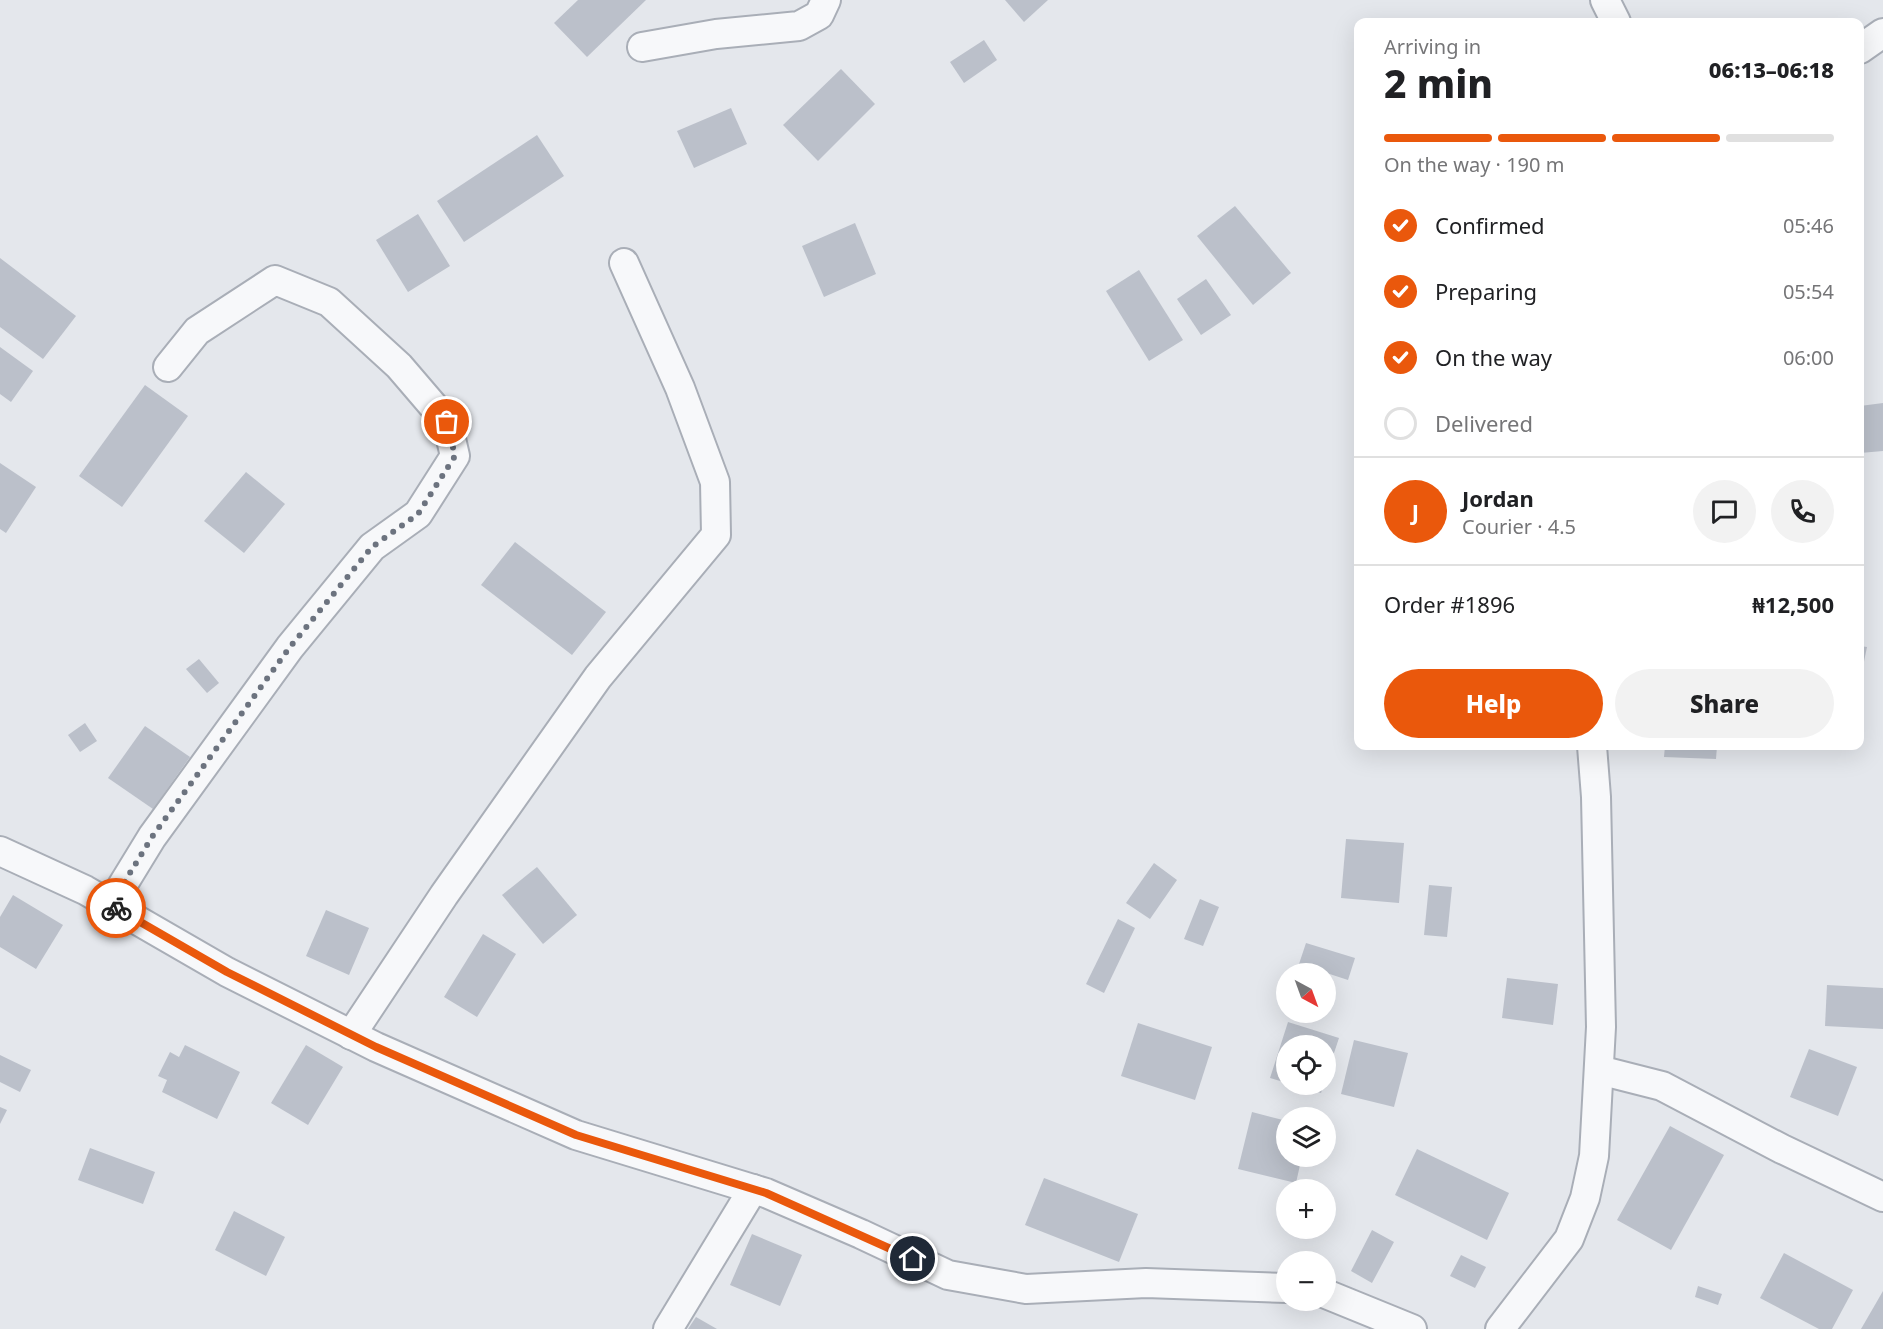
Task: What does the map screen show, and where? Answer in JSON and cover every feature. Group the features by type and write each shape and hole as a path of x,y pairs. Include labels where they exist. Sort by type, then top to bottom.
{"street":[{"path":"642,47 716,34 799,26 819,15 826,0"},
{"path":"1605,0 1614,18"},
{"path":"1864,46 1883,33"},
{"path":"351,1035 444,895 598,676 716,535 715,482 680,388 624,263"},
{"path":"111,904 152,837 290,647 372,547 418,514 455,456 447,422 399,366 329,302 275,280 197,331 168,367"},
{"path":"1500,1329 1569,1239 1585,1198 1594,1155 1600,1027 1596,797 1592,750"},
{"path":"0,851 85,890 227,972 351,1035 576,1135 753,1189 861,1234 948,1275 1026,1289 1146,1283 1276,1288"},
{"path":"1599,1070 1662,1086 1782,1149 1883,1197"},
{"path":"668,1329 753,1189"},
{"path":"1336,1298 1412,1329"}],"building":[{"path":"578,0 646,0 587,57 554,23"},
{"path":"1005,0 1048,0 1024,22"},
{"path":"984,40 997,60 964,83 950,62"},
{"path":"841,69 875,104 818,161 783,125"},
{"path":"731,108 747,144 694,168 677,131"},
{"path":"537,135 564,176 464,242 437,201"},
{"path":"1235,206 1291,273 1253,305 1197,236"},
{"path":"418,214 450,266 408,292 376,240"},
{"path":"855,223 876,274 824,297 802,246"},
{"path":"0,258 76,316 43,359 0,327"},
{"path":"1139,270 1183,340 1149,361 1106,291"},
{"path":"1206,279 1231,315 1201,335 1177,299"},
{"path":"0,347 33,371 11,402 0,394"},
{"path":"145,385 188,416 122,507 79,476"},
{"path":"1883,403 1883,451 1864,453 1864,405"},
{"path":"0,463 36,487 6,533 0,529"},
{"path":"246,472 285,504 244,553 204,521"},
{"path":"515,542 606,612 572,655 481,585"},
{"path":"199,659 219,683 207,693 186,669"},
{"path":"85,723 97,741 80,752 68,735"},
{"path":"145,726 190,757 153,809 108,778"},
{"path":"1665,750 1717,750 1716,759 1664,757"},
{"path":"1346,839 1404,843 1399,903 1341,898"},
{"path":"1154,863 1177,880 1150,919 1126,903"},
{"path":"537,867 577,915 543,944 502,895"},
{"path":"1429,885 1452,887 1447,937 1424,935"},
{"path":"13,895 63,925 36,969 0,947 0,917"},
{"path":"1200,899 1219,907 1203,946 1184,939"},
{"path":"326,910 369,928 349,975 306,956"},
{"path":"1118,919 1135,928 1104,993 1086,984"},
{"path":"483,934 516,954 477,1017 444,997"},
{"path":"1306,943 1355,958 1348,980 1336,976 1336,963 1299,963"},
{"path":"1507,978 1558,984 1553,1025 1502,1018"},
{"path":"1827,985 1883,988 1883,1029 1825,1026"},
{"path":"1138,1023 1212,1047 1195,1100 1121,1076"},
{"path":"1288,1023 1291,1023 1329,1035 1284,1035"},
{"path":"1354,1040 1408,1053 1394,1107 1341,1094"},
{"path":"185,1045 240,1072 217,1119 162,1092 167,1080 158,1076 170,1052 179,1057"},
{"path":"306,1045 343,1067 308,1125 271,1103"},
{"path":"1809,1049 1857,1067 1838,1116 1790,1097"},
{"path":"0,1055 31,1070 20,1092 0,1082"},
{"path":"1276,1059 1276,1080 1270,1078"},
{"path":"0,1107 7,1110 0,1124"},
{"path":"1252,1112 1276,1118 1276,1167 1300,1167 1297,1179 1279,1179 1238,1169"},
{"path":"1670,1126 1724,1155 1671,1250 1617,1220"},
{"path":"90,1148 155,1172 143,1204 78,1180"},
{"path":"1417,1149 1509,1193 1487,1240 1395,1195"},
{"path":"1044,1178 1138,1214 1119,1262 1025,1225"},
{"path":"234,1211 285,1237 266,1276 215,1250"},
{"path":"1372,1230 1394,1242 1372,1283 1351,1271"},
{"path":"752,1234 802,1255 780,1306 730,1285"},
{"path":"1784,1253 1853,1290 1832,1329 1819,1329 1760,1298"},
{"path":"1461,1255 1486,1267 1475,1288 1450,1276"},
{"path":"1698,1286 1722,1294 1718,1305 1695,1297"},
{"path":"1883,1291 1883,1329 1861,1329"},
{"path":"696,1317 717,1329 688,1329"}],"way so far":[{"path":"116,908 111,904 152,837 290,647 372,547 418,514 455,456 447,422"}],"route":[{"path":"116,908 227,972 376,1047 576,1135 766,1193 913,1259"}]}
